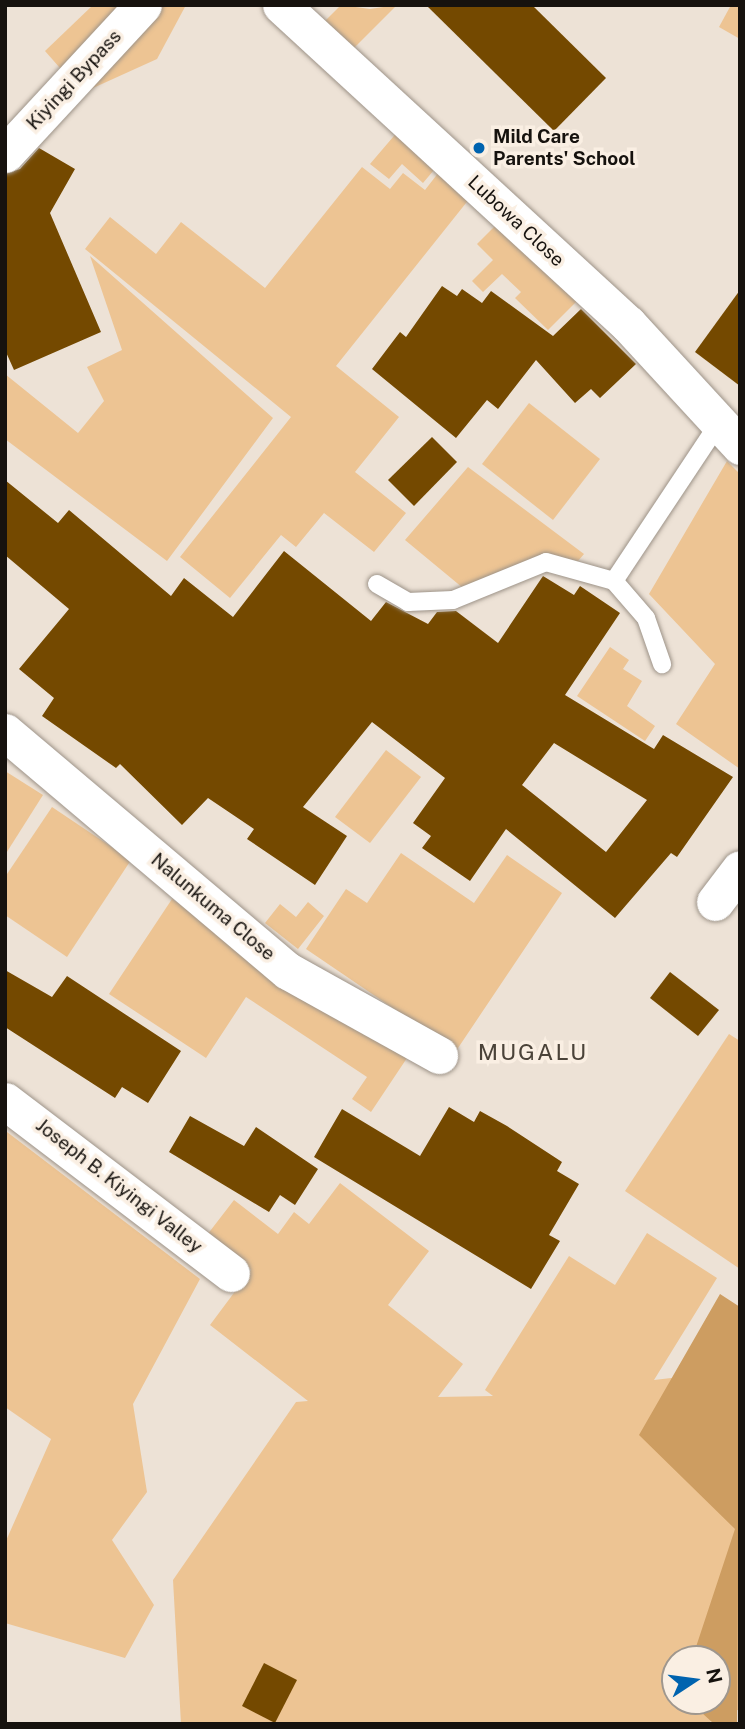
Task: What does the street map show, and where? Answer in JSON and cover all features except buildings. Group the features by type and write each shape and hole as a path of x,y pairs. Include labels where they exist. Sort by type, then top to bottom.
{"street":[{"name":"Kiyingi Bypass","path":"5,154 143,5"},
{"name":"Lubowa Close","path":"281,5 628,324 729,435"},
{"name":"Nalunkuma Close","path":"5,732 288,971 439,1055"},
{"path":"715,902 740,869"},
{"name":"Joseph B. Kiyingi Valley","path":"5,1101 231,1273"}],"lane":[{"path":"614,581 729,435"},
{"path":"377,584 408,602 453,600 547,562 614,581 646,618 662,664"}],"shaded area":[{"path":"93,5 186,5 157,59 82,93 45,51"},
{"path":"341,5 370,9 397,5 351,51 323,23"},
{"path":"731,5 740,5 740,39 719,27"},
{"path":"399,130 439,164 423,183 402,164 389,179 370,164"},
{"path":"362,167 390,189 403,173 425,190 439,172 470,198 336,366 399,417 355,472 406,513 374,552 324,513 296,547 281,535 230,598 180,557 291,417 85,249 110,217 156,254 181,222 265,288"},
{"path":"495,226 580,298 548,330 515,298 521,292 502,274 483,292 472,281 493,260 477,244"},
{"path":"90,256 273,418 167,561 5,439 5,374 78,433 104,401 87,367 122,350"},
{"path":"529,403 600,459 553,520 482,464"},
{"path":"727,461 740,474 740,769 676,724 715,664 649,594"},
{"path":"468,467 584,554 578,561 547,555 463,588 405,540"},
{"path":"610,647 629,660 623,669 642,681 627,706 655,726 645,741 577,696"},
{"path":"386,750 421,777 370,843 335,817"},
{"path":"5,771 43,795 5,855"},
{"path":"52,807 131,860 67,957 5,915 5,877"},
{"path":"401,853 474,903 507,855 562,893 456,1051 306,949 346,889 367,903"},
{"path":"172,899 407,1058 371,1112 352,1099 367,1077 246,997 206,1058 109,994"},
{"path":"308,902 324,916 298,949 265,923 280,904 296,917"},
{"path":"729,1034 740,1041 740,1269 625,1191"},
{"path":"7,1132 200,1279 133,1404 147,1492 112,1540 154,1605 125,1658 5,1623 5,1543 51,1439 5,1407"},
{"path":"340,1183 429,1251 388,1305 463,1364 438,1397 493,1396 485,1390 569,1256 615,1285 647,1233 717,1278 654,1380 740,1370 740,1709 731,1713 731,1645 661,1645 661,1715 726,1715 705,1724 181,1724 173,1580 296,1402 308,1401 210,1325 251,1270 207,1235 234,1200 278,1234 294,1212 309,1224"},
{"path":"720,1294 740,1307 737,1724 714,1724 704,1715 731,1715 731,1645 697,1645 735,1529 639,1435"}],"place":[{"name":"Mild Care Parents' School","path":"479,148"}],"district":[{"name":"MUGALU","path":"533,1052"}]}
